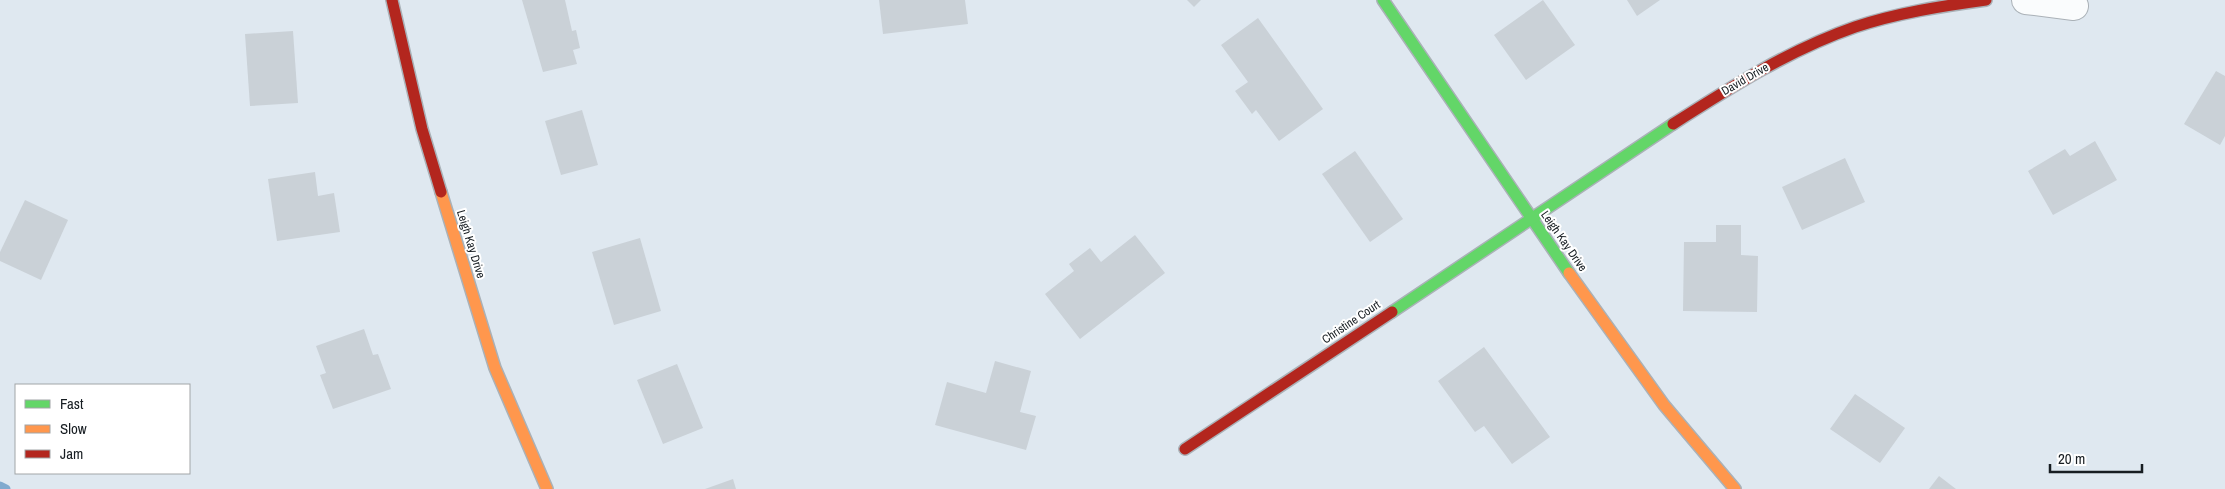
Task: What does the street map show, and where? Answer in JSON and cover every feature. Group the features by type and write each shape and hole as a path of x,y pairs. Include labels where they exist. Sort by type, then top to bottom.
{"street":[{"name":"Leigh Kay Drive","path":"392,0 422,129 495,368 547,489"},
{"name":"Leigh Kay Drive","path":"1383,0 1532,220 1654,394 1686,434 1735,489"},
{"name":"David Drive","path":"1532,220 1578,185 1751,74 1809,45 1857,26 1910,13 1986,0"},
{"path":"2026,0 2074,6"},
{"name":"Christine Court","path":"1185,450 1532,220"}],"building":[{"path":"522,0 565,0 572,31 576,30 580,48 573,50 577,64 543,72"},
{"path":"879,0 965,0 968,24 883,34"},
{"path":"1187,0 1201,0 1194,7"},
{"path":"1543,0 1575,45 1526,80 1494,35"},
{"path":"1627,0 1660,0 1637,16"},
{"path":"1258,18 1323,109 1279,141 1256,110 1252,114 1235,91 1248,82 1221,45"},
{"path":"293,31 298,103 250,106 245,34"},
{"path":"2216,71 2225,76 2225,136 2220,145 2184,124"},
{"path":"582,110 598,165 561,175 545,121"},
{"path":"2095,141 2117,180 2053,215 2028,171 2065,149 2070,156"},
{"path":"1355,151 1403,219 1370,242 1322,174"},
{"path":"1845,158 1865,202 1802,230 1782,187"},
{"path":"315,172 318,196 334,193 340,232 277,241 268,179"},
{"path":"25,200 68,220 41,280 0,261 0,252"},
{"path":"1716,225 1741,225 1741,255 1758,256 1757,312 1683,311 1684,242 1716,242"},
{"path":"1135,235 1165,273 1080,339 1045,294 1074,271 1069,264 1090,248 1101,262"},
{"path":"640,238 661,311 614,325 592,252"},
{"path":"364,329 373,355 378,354 391,389 333,409 320,375 326,373 316,346"},
{"path":"1484,347 1550,437 1512,464 1484,426 1475,432 1438,381"},
{"path":"995,361 1031,371 1020,412 1036,416 1026,450 935,425 947,382 986,393"},
{"path":"677,364 703,428 663,444 637,380"},
{"path":"1855,394 1905,428 1880,463 1830,429"},
{"path":"1939,476 1956,489 1929,489"},
{"path":"733,479 736,489 705,489"}],"waterway":[{"path":"0,486 6,489"}],"traffic: fast":[{"path":"1383,0 1569,273"},
{"path":"1392,312 1673,124"}],"traffic: slow":[{"path":"441,192 495,368 547,489"},
{"path":"1569,273 1664,405 1735,489"}],"traffic: jam":[{"path":"392,0 422,129 441,192"},
{"path":"1673,124 1761,70 1831,36 1871,22 1903,14 1986,0"},
{"path":"1185,449 1392,312"}]}
